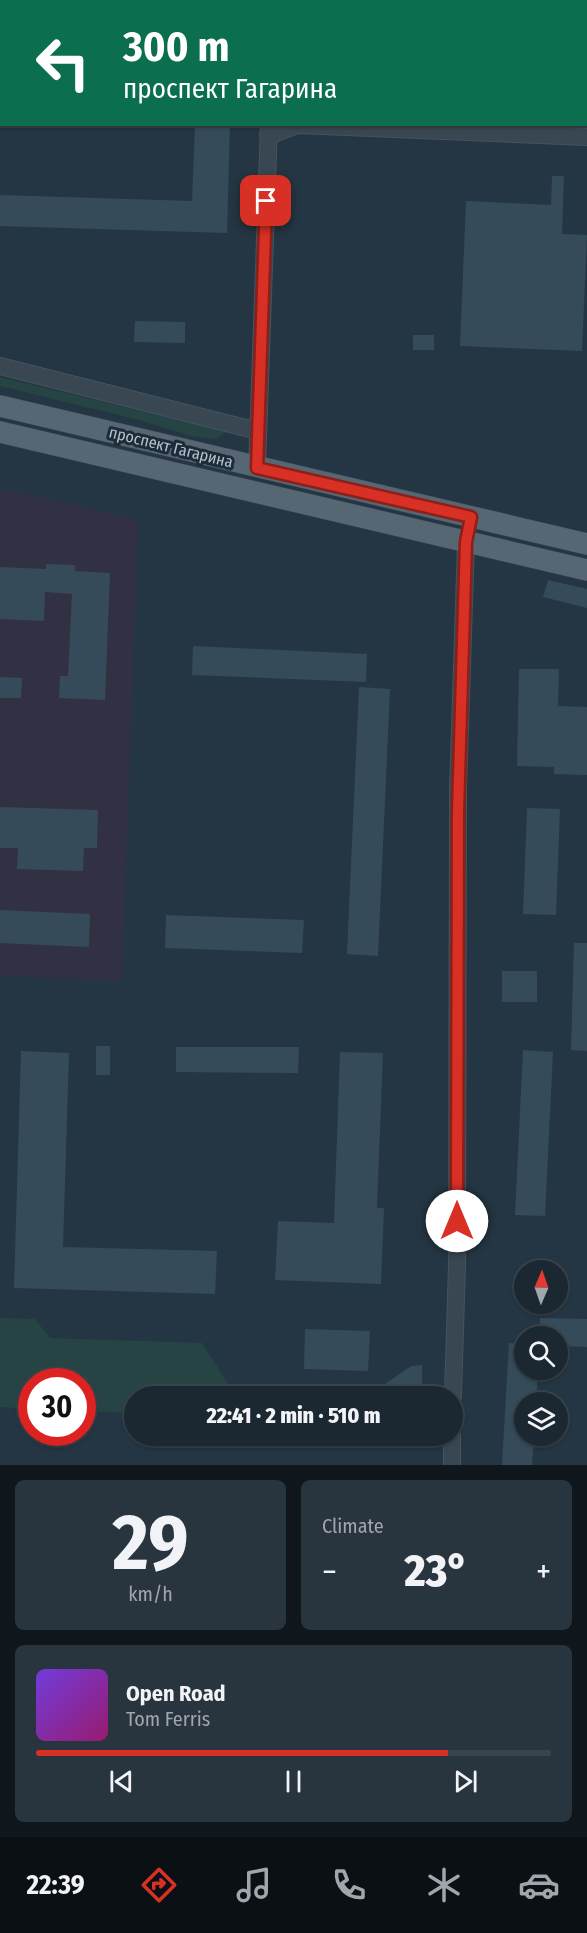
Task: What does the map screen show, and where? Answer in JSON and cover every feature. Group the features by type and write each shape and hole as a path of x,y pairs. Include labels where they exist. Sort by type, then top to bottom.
{"main road":[{"name":"проспект Гагарина","path":"0,406 587,544"},
{"name":"проспект Гагарина","path":"0,432 587,570"},
{"path":"466,542 471,517"}],"street":[{"path":"257,468 268,130 291,126"},
{"path":"321,126 587,137"},
{"path":"0,366 258,431"},
{"path":"453,1386 457,1265 458,789 466,542"},
{"path":"452,1446 452,1465"}],"shaded area":[{"path":"0,488 138,520 122,981 0,976"}],"green space":[{"path":"0,377 227,432 216,439 191,436 135,419 0,386"},
{"path":"0,1318 35,1319 50,1338 202,1343 230,1386 124,1386 124,1413 96,1412 96,1368 18,1368 18,1408 0,1407"}],"building":[{"path":"195,126 230,126 227,233 0,226 0,195 192,201"},
{"path":"552,176 564,176 562,234 587,235 582,351 460,346 466,201 551,205"},
{"path":"135,321 185,322 185,343 134,342"},
{"path":"413,335 434,335 434,350 413,350"},
{"path":"46,564 75,565 75,571 110,573 105,700 59,698 60,676 68,676 72,594 45,592 44,621 0,619 0,567 46,569"},
{"path":"548,580 587,589 587,608 543,597"},
{"path":"193,646 367,654 366,682 192,675"},
{"path":"519,669 559,669 558,706 587,707 587,775 554,774 554,767 517,766"},
{"path":"0,677 22,678 21,698 0,698"},
{"path":"359,687 390,689 378,956 347,954"},
{"path":"0,807 98,810 97,848 84,848 83,871 17,869 18,848 0,848"},
{"path":"527,808 560,809 556,915 523,914"},
{"path":"0,910 90,914 89,947 0,943"},
{"path":"166,915 304,920 302,953 165,948"},
{"path":"574,943 587,943 587,1051 571,1050"},
{"path":"502,971 537,971 537,1002 502,1002"},
{"path":"96,1046 110,1046 110,1075 96,1075"},
{"path":"176,1047 299,1047 298,1073 176,1072"},
{"path":"523,1050 553,1052 545,1216 515,1215"},
{"path":"21,1051 69,1053 63,1247 217,1251 215,1294 14,1288"},
{"path":"340,1052 383,1053 377,1208 384,1208 381,1284 275,1280 278,1221 334,1223"},
{"path":"540,1318 587,1319 587,1347 568,1346 568,1326 540,1326"},
{"path":"305,1329 370,1331 368,1371 304,1369"},
{"path":"509,1343 514,1343 514,1380 537,1380 537,1392 514,1392 514,1446 533,1446 532,1465 502,1465"},
{"path":"422,1365 422,1386 382,1386 411,1366"}],"route":[{"path":"266,201 257,468 471,517 466,542 458,789 457,1221"}]}
